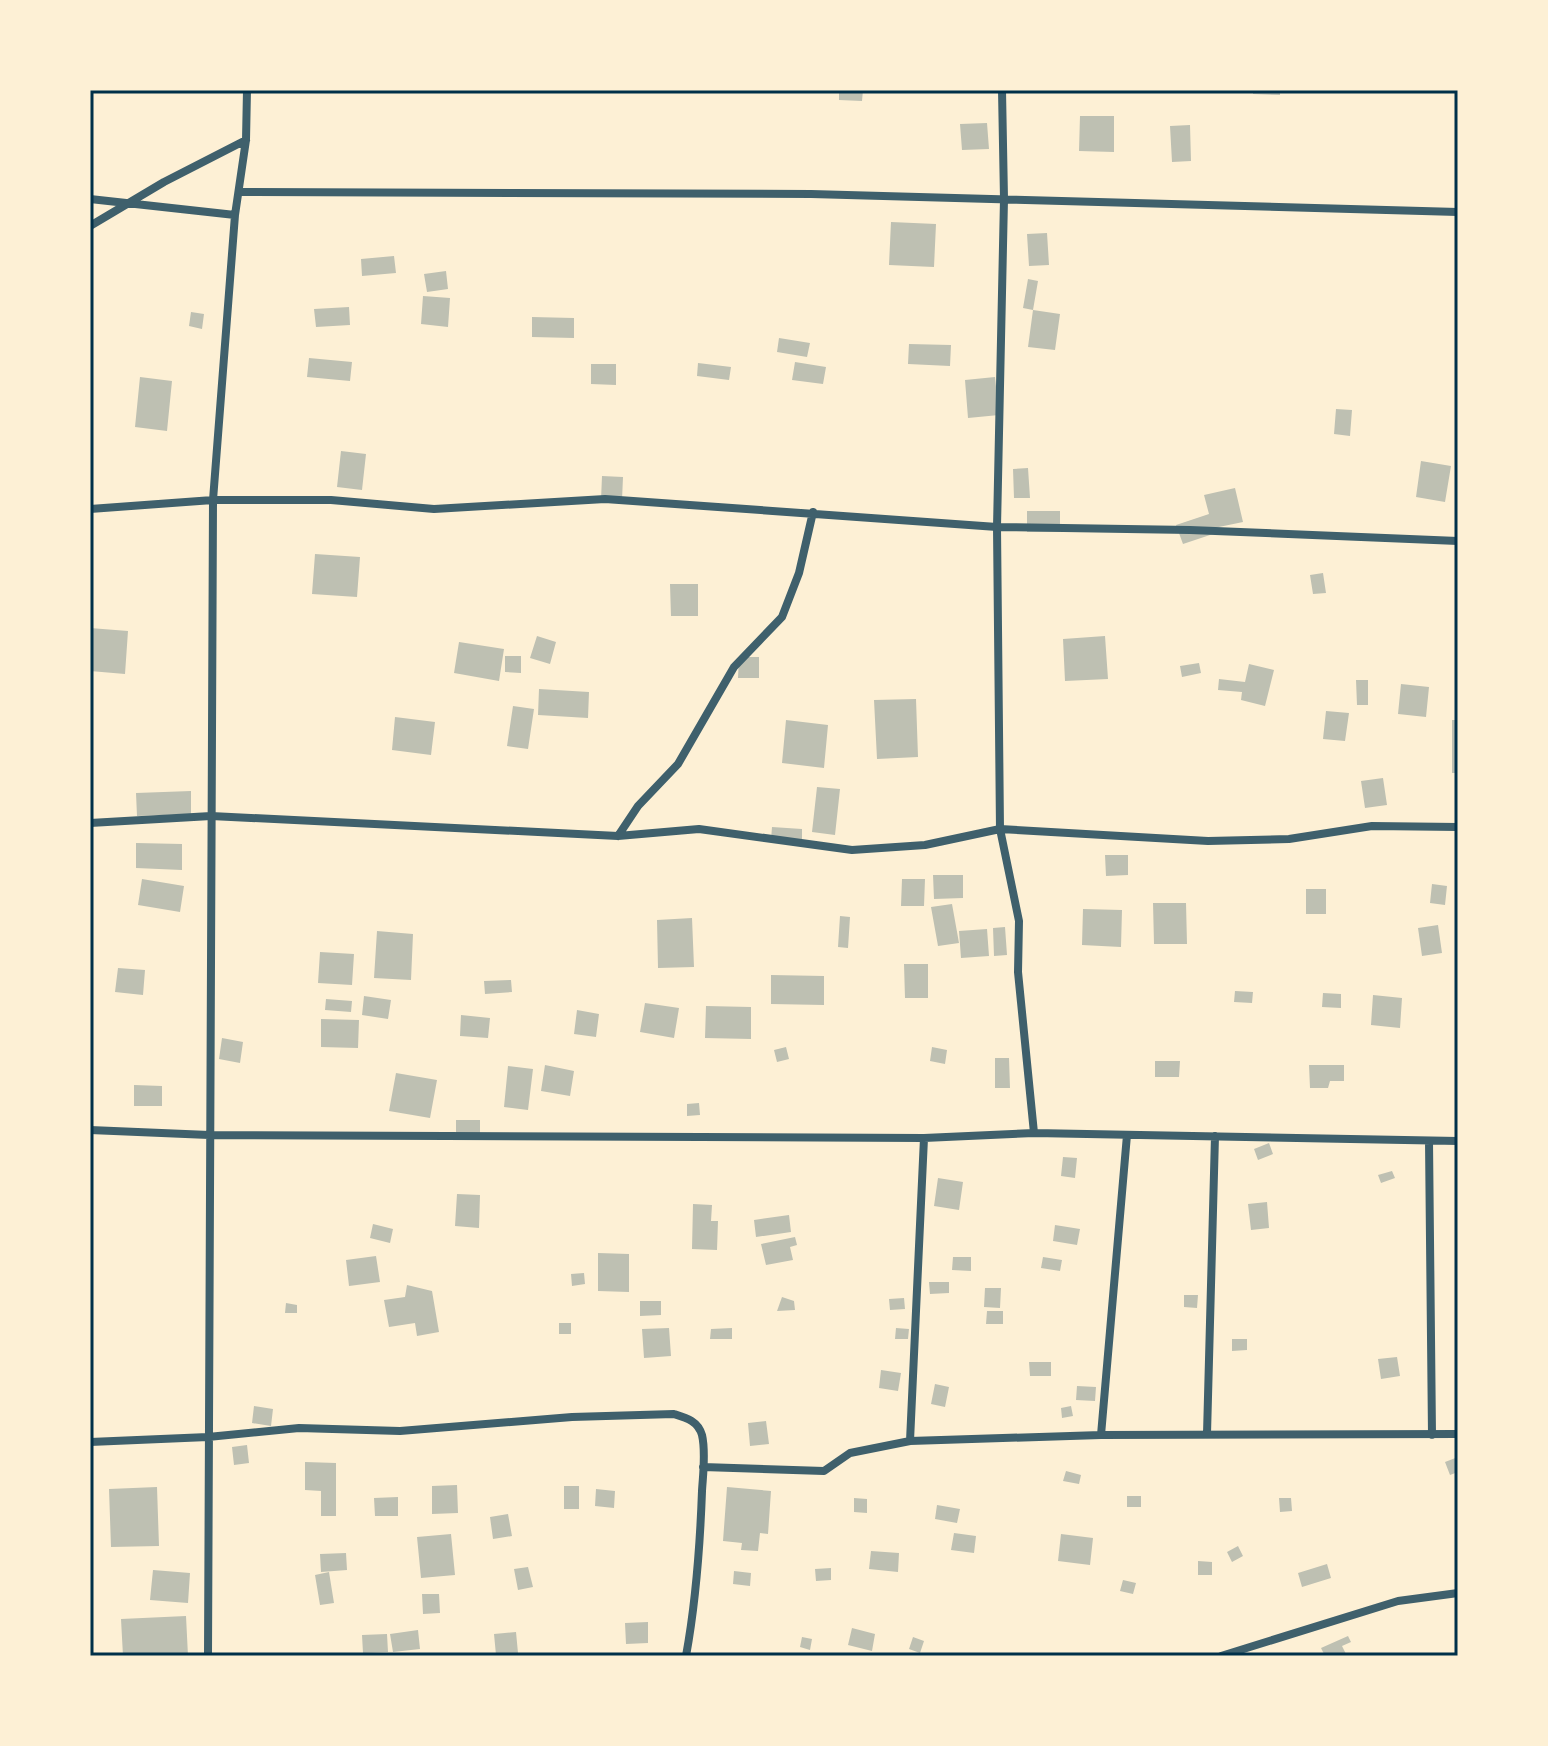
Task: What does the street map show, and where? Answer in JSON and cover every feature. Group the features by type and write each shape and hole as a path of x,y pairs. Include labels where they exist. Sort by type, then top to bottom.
{"street":[{"path":"208,1656 213,500 235,215 241,192 246,140 247,90"},
{"path":"1002,90 1004,199 997,527 1000,829 1019,921 1018,972 1034,1133"},
{"path":"90,226 246,140"},
{"path":"241,192 456,191 1004,199 1458,212"},
{"path":"90,199 235,215"},
{"path":"90,509 213,500 331,500 434,509 605,499 997,527 1190,530 1458,541"},
{"path":"618,836 638,806 678,764 734,667 782,617 799,573 813,512"},
{"path":"90,823 211,816 618,836 699,829 852,850 925,845 1000,829 1208,841 1289,839 1372,826 1458,827"},
{"path":"90,1130 209,1135 924,1138 1034,1133 1458,1141"},
{"path":"1101,1435 1127,1135"},
{"path":"1207,1434 1215,1136"},
{"path":"910,1441 924,1138"},
{"path":"1429,1141 1432,1435"},
{"path":"90,1442 208,1437 299,1428 400,1431 572,1417 674,1414 696,1423 702,1436 696,1600 686,1656"},
{"path":"703,1467 824,1471 850,1453 910,1441 1101,1435 1458,1434"},
{"path":"1221,1656 1398,1601 1458,1593"}],"building":[{"path":"839,90 863,90 862,101 839,100"},
{"path":"911,90 979,90 979,93 911,93"},
{"path":"1253,90 1280,90 1280,95 1253,94"},
{"path":"1080,116 1114,116 1114,152 1079,151"},
{"path":"987,123 989,149 962,150 960,124"},
{"path":"1190,125 1191,161 1172,162 1170,126"},
{"path":"891,222 936,224 934,267 889,265"},
{"path":"1047,233 1049,265 1029,266 1027,234"},
{"path":"394,256 396,273 362,276 361,259"},
{"path":"446,271 448,289 427,292 424,274"},
{"path":"1028,279 1038,281 1033,310 1023,308"},
{"path":"423,296 450,298 448,327 421,324"},
{"path":"349,307 350,325 316,327 314,309"},
{"path":"1033,310 1060,314 1055,350 1028,347"},
{"path":"191,312 204,314 202,329 189,326"},
{"path":"532,317 574,318 574,338 532,337"},
{"path":"779,338 810,343 807,357 777,352"},
{"path":"909,344 951,345 950,366 908,364"},
{"path":"309,358 352,362 350,381 307,377"},
{"path":"795,362 826,367 823,384 792,380"},
{"path":"698,363 731,367 729,380 697,376"},
{"path":"591,364 616,364 616,385 591,384"},
{"path":"140,377 172,381 167,431 135,427"},
{"path":"995,377 999,415 968,418 965,380"},
{"path":"1336,409 1352,410 1350,436 1334,434"},
{"path":"341,451 366,454 362,490 337,487"},
{"path":"1421,461 1451,466 1445,502 1416,497"},
{"path":"1028,468 1030,498 1014,498 1013,469"},
{"path":"602,476 623,477 622,500 601,500"},
{"path":"1235,488 1243,522 1214,528 1216,533 1183,544 1176,525 1209,514 1204,495"},
{"path":"1027,511 1060,511 1060,532 1027,532"},
{"path":"315,554 360,557 357,597 312,594"},
{"path":"1323,573 1326,593 1313,594 1310,575"},
{"path":"670,584 698,584 698,616 671,616"},
{"path":"90,628 128,631 125,674 90,671"},
{"path":"537,636 556,642 550,664 530,658"},
{"path":"1105,636 1108,679 1065,681 1063,639"},
{"path":"459,642 504,649 499,681 454,673"},
{"path":"505,656 521,656 521,673 505,672"},
{"path":"739,657 759,657 759,678 738,678"},
{"path":"1199,663 1201,673 1182,677 1180,666"},
{"path":"1249,664 1274,670 1265,706 1241,700 1242,692 1218,690 1219,679 1245,682"},
{"path":"1356,680 1368,680 1368,705 1357,705"},
{"path":"1401,684 1429,687 1426,717 1398,714"},
{"path":"539,689 589,692 588,718 538,715"},
{"path":"916,699 918,757 877,759 874,700"},
{"path":"513,706 534,709 528,749 507,746"},
{"path":"1326,711 1349,713 1345,741 1323,739"},
{"path":"395,717 435,722 431,755 392,750"},
{"path":"786,720 828,725 824,768 782,763"},
{"path":"1452,720 1458,720 1458,773 1452,773"},
{"path":"1383,778 1387,805 1365,808 1361,781"},
{"path":"817,787 840,789 835,835 812,832"},
{"path":"191,791 191,814 137,816 136,793"},
{"path":"772,827 802,829 802,842 771,840"},
{"path":"136,843 182,844 182,870 136,868"},
{"path":"1105,855 1128,855 1128,875 1106,876"},
{"path":"933,875 963,875 963,898 934,899"},
{"path":"142,879 184,886 180,912 138,905"},
{"path":"902,879 925,879 924,906 901,906"},
{"path":"1432,884 1447,886 1445,905 1430,903"},
{"path":"1306,889 1326,889 1326,914 1306,914"},
{"path":"1153,903 1186,903 1187,944 1154,944"},
{"path":"952,904 959,943 938,946 931,907"},
{"path":"1083,909 1122,910 1121,947 1082,945"},
{"path":"840,916 850,917 848,948 838,947"},
{"path":"692,918 694,967 658,968 657,920"},
{"path":"1438,925 1442,953 1422,956 1418,928"},
{"path":"1005,927 1007,955 994,956 993,928"},
{"path":"987,929 989,956 961,958 959,931"},
{"path":"377,931 413,934 411,980 374,978"},
{"path":"320,952 354,954 352,985 318,983"},
{"path":"904,964 928,964 928,998 905,998"},
{"path":"118,968 145,970 143,995 115,992"},
{"path":"771,975 824,976 824,1005 771,1004"},
{"path":"511,980 512,992 485,994 484,981"},
{"path":"1235,991 1253,992 1252,1003 1234,1002"},
{"path":"1323,993 1341,994 1341,1008 1322,1007"},
{"path":"1373,995 1402,998 1400,1028 1371,1025"},
{"path":"364,996 391,1000 388,1019 362,1015"},
{"path":"326,999 352,1001 351,1012 325,1010"},
{"path":"645,1003 679,1008 674,1038 640,1032"},
{"path":"706,1006 751,1007 751,1039 705,1038"},
{"path":"577,1010 599,1014 596,1037 574,1034"},
{"path":"461,1015 490,1018 488,1038 460,1036"},
{"path":"321,1019 359,1020 358,1048 321,1047"},
{"path":"222,1038 243,1042 240,1063 219,1059"},
{"path":"786,1047 789,1059 777,1062 774,1050"},
{"path":"932,1047 947,1050 945,1064 930,1061"},
{"path":"995,1058 1009,1058 1010,1088 995,1088"},
{"path":"1155,1061 1180,1061 1179,1077 1155,1077"},
{"path":"545,1065 574,1071 570,1096 541,1091"},
{"path":"1309,1065 1344,1065 1344,1081 1330,1081 1328,1088 1310,1088"},
{"path":"508,1066 533,1069 528,1110 504,1107"},
{"path":"396,1073 437,1080 430,1118 389,1111"},
{"path":"134,1085 162,1086 162,1106 134,1106"},
{"path":"699,1103 700,1115 687,1116 687,1104"},
{"path":"456,1120 480,1120 480,1134 456,1133"},
{"path":"1269,1143 1273,1154 1258,1160 1254,1149"},
{"path":"1063,1157 1077,1158 1075,1178 1061,1176"},
{"path":"1392,1171 1395,1178 1381,1183 1378,1175"},
{"path":"938,1178 963,1182 959,1210 934,1206"},
{"path":"457,1194 480,1195 479,1228 455,1226"},
{"path":"1267,1202 1269,1228 1251,1230 1248,1204"},
{"path":"693,1204 712,1205 711,1221 718,1221 717,1250 692,1249"},
{"path":"789,1215 791,1232 756,1237 754,1220"},
{"path":"373,1224 393,1229 390,1243 370,1238"},
{"path":"1055,1225 1080,1229 1077,1245 1053,1241"},
{"path":"795,1237 797,1245 790,1247 793,1260 766,1265 761,1244"},
{"path":"598,1253 629,1254 629,1292 598,1291"},
{"path":"376,1256 380,1282 349,1286 346,1260"},
{"path":"953,1257 971,1257 971,1271 952,1270"},
{"path":"1043,1257 1062,1260 1060,1271 1041,1268"},
{"path":"584,1273 585,1284 572,1286 571,1274"},
{"path":"929,1282 949,1282 949,1293 930,1294"},
{"path":"407,1285 432,1291 439,1332 417,1336 415,1323 389,1327 384,1300 405,1297"},
{"path":"985,1288 1001,1288 1000,1308 984,1307"},
{"path":"1184,1295 1198,1295 1197,1308 1184,1307"},
{"path":"782,1297 794,1301 795,1310 777,1311"},
{"path":"904,1298 905,1309 890,1310 889,1299"},
{"path":"640,1301 661,1301 661,1315 640,1316"},
{"path":"286,1303 297,1305 297,1313 285,1313"},
{"path":"987,1311 1003,1311 1003,1324 986,1324"},
{"path":"559,1323 571,1323 571,1334 559,1334"},
{"path":"669,1328 671,1356 644,1358 642,1329"},
{"path":"732,1328 732,1339 710,1339 711,1329"},
{"path":"896,1328 909,1329 908,1339 895,1339"},
{"path":"1232,1339 1247,1339 1247,1350 1232,1351"},
{"path":"1397,1357 1400,1376 1381,1379 1378,1359"},
{"path":"1029,1362 1051,1362 1051,1376 1030,1376"},
{"path":"881,1370 901,1373 898,1391 879,1388"},
{"path":"935,1384 949,1387 945,1407 931,1404"},
{"path":"1077,1386 1096,1387 1095,1401 1076,1400"},
{"path":"254,1406 273,1409 271,1426 252,1423"},
{"path":"1071,1406 1073,1416 1062,1418 1061,1408"},
{"path":"766,1421 769,1444 750,1446 748,1423"},
{"path":"247,1445 249,1463 234,1465 232,1447"},
{"path":"1458,1457 1458,1472 1450,1475 1445,1462"},
{"path":"305,1462 336,1463 336,1516 321,1516 321,1491 305,1490"},
{"path":"1066,1471 1081,1475 1079,1484 1063,1481"},
{"path":"457,1485 458,1513 432,1514 432,1486"},
{"path":"564,1486 579,1486 579,1509 564,1509"},
{"path":"157,1487 159,1546 111,1547 109,1489"},
{"path":"727,1487 771,1491 768,1534 760,1533 758,1551 741,1550 742,1543 723,1541"},
{"path":"596,1489 615,1491 614,1508 595,1506"},
{"path":"1127,1496 1141,1496 1141,1507 1127,1507"},
{"path":"398,1497 398,1516 375,1516 374,1498"},
{"path":"854,1498 867,1499 867,1513 854,1512"},
{"path":"1279,1498 1291,1498 1292,1511 1280,1512"},
{"path":"937,1505 960,1509 957,1523 935,1519"},
{"path":"508,1514 512,1536 493,1539 490,1517"},
{"path":"954,1533 976,1536 974,1553 951,1550"},
{"path":"451,1534 455,1575 421,1578 417,1537"},
{"path":"1061,1534 1093,1538 1090,1565 1058,1561"},
{"path":"1238,1546 1243,1556 1232,1562 1227,1552"},
{"path":"871,1551 899,1553 898,1572 869,1569"},
{"path":"346,1553 347,1570 321,1572 320,1554"},
{"path":"1198,1561 1212,1562 1212,1575 1198,1575"},
{"path":"1327,1564 1331,1578 1302,1587 1298,1573"},
{"path":"528,1567 533,1587 518,1590 514,1569"},
{"path":"831,1568 831,1580 816,1581 815,1569"},
{"path":"153,1570 190,1573 188,1603 150,1600"},
{"path":"734,1571 751,1573 750,1586 733,1584"},
{"path":"329,1572 334,1603 320,1605 315,1575"},
{"path":"1123,1580 1136,1583 1133,1594 1120,1591"},
{"path":"422,1594 439,1594 440,1613 423,1614"},
{"path":"186,1616 188,1656 123,1656 121,1619"},
{"path":"648,1622 648,1643 626,1644 625,1623"},
{"path":"852,1628 875,1634 872,1651 848,1645"},
{"path":"418,1630 420,1649 393,1652 390,1634"},
{"path":"516,1632 518,1653 496,1655 494,1634"},
{"path":"387,1634 388,1652 363,1653 362,1635"},
{"path":"1348,1636 1351,1642 1342,1646 1346,1654 1325,1656 1321,1648"},
{"path":"802,1637 812,1639 810,1650 800,1647"},
{"path":"913,1637 924,1641 920,1653 909,1649"}]}
